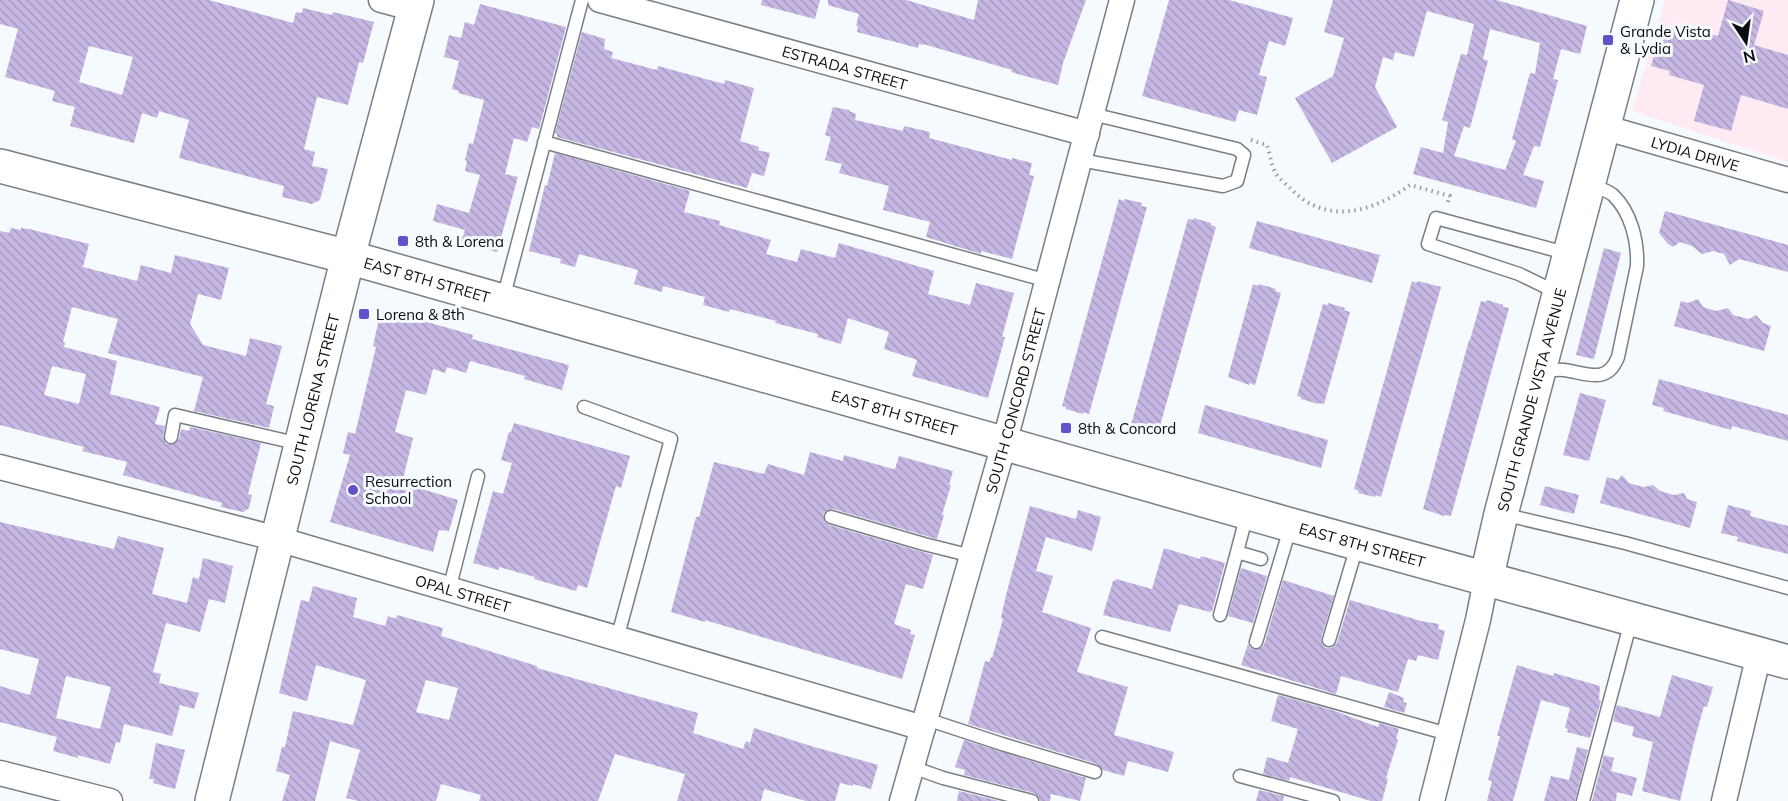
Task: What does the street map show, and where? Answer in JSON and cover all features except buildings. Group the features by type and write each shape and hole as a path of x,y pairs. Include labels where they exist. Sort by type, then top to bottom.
{"main road":[{"name":"SOUTH GRANDE VISTA AVENUE","path":"1486,580 1501,514 1637,0"},
{"name":"SOUTH LORENA STREET","path":"212,801 348,257 416,4"},
{"name":"EAST 8TH STREET","path":"0,166 348,257 1357,544 1774,658"}],"street":[{"path":"381,0 416,4"},
{"name":"ESTRADA STREET","path":"600,0 1090,124"},
{"name":"SOUTH CONCORD STREET","path":"902,801 1004,444 1122,0"},
{"name":"LYDIA DRIVE","path":"1603,127 1788,180"},
{"name":"OPAL STREET","path":"0,467 278,539 616,639 925,724"},
{"name":"SOUTH GRANDE VISTA AVENUE","path":"1432,801 1486,580"},
{"path":"1724,801 1774,658"},
{"path":"0,773 110,801"}],"lane":[{"path":"503,300 582,0"},
{"path":"1080,160 1223,186 1238,181 1244,155 1237,149 1090,124"},
{"path":"544,142 1048,281"},
{"path":"1539,371 1562,370 1594,376 1604,374 1615,366 1618,357 1638,254 1628,214 1612,194 1588,184"},
{"path":"1559,294 1518,274 1428,243 1436,218 1570,254"},
{"path":"584,407 671,439 616,639"},
{"path":"171,437 176,415 301,444"},
{"path":"449,590 478,476"},
{"path":"1220,615 1247,513"},
{"path":"1501,514 1625,543 1788,588"},
{"path":"831,517 972,556"},
{"path":"1256,642 1291,525"},
{"path":"1329,640 1357,544"},
{"path":"1237,552 1260,559"},
{"path":"1583,801 1631,620"},
{"path":"1102,637 1449,734"},
{"path":"925,724 1095,772"},
{"path":"912,767 943,778 1032,801"},
{"path":"1240,776 1334,801"}],"path":[{"path":"1231,147 1235,135 1267,145 1276,173 1297,195 1320,208 1338,212 1368,209 1395,196 1410,185 1449,196 1442,220"}],"shaded area":[{"path":"1665,0 1788,0 1788,162 1632,111"}],"place":[{"name":"Grande Vista & Lydia","path":"1608,40"},
{"name":"8th & Lorena","path":"403,241"},
{"name":"Lorena & 8th","path":"364,314"},
{"name":"8th & Concord","path":"1066,428"},
{"name":"Resurrection School","path":"353,490"}]}
